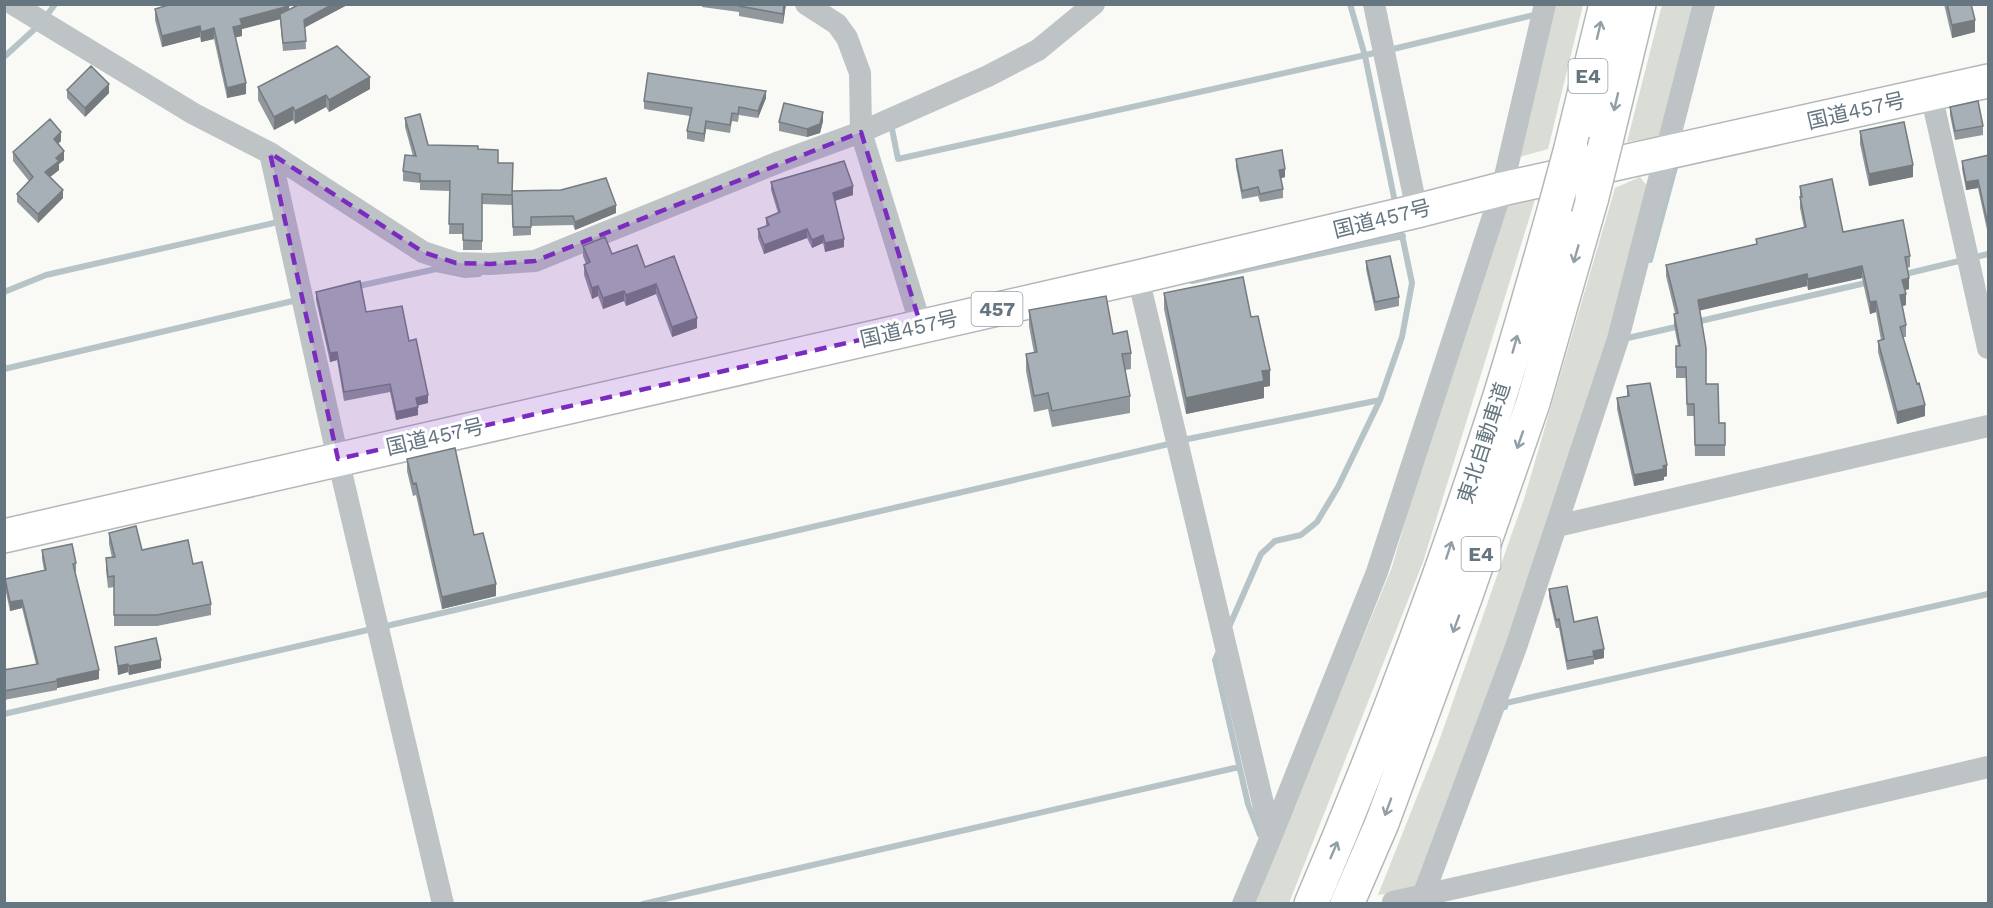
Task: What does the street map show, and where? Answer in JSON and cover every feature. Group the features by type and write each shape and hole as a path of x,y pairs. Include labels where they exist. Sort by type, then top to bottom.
{"highway":[{"name":"東北自動車道","path":"1311,903 1349,815 1436,588 1499,398 1571,148 1605,4"},
{"name":"東北自動車道","path":"1347,903 1382,823 1465,598 1533,403 1592,197 1639,4"},
{"name":"国道457号","path":"4,536 1138,277 1502,189 1989,81"}],"street":[{"path":"13,4 194,114 270,153 423,252 456,263 490,264 535,261 779,162 861,132 988,76 1038,50 1094,4"},
{"path":"806,4 837,24 847,38 860,72 861,132 921,326"},
{"path":"1374,4 1418,211"},
{"path":"1243,903 1377,572 1502,189 1545,4"},
{"path":"1422,899 1512,658 1618,339 1704,4"},
{"path":"1931,94 1989,348"},
{"path":"270,153 338,459 443,903"},
{"path":"1138,277 1271,837"},
{"path":"1557,526 1989,426"},
{"path":"1393,902 1422,899 1989,767"}],"highlighted area":[{"path":"861,132 921,326 338,459 270,153 423,252 456,263 490,264 535,261"}],"shaded area":[{"path":"1551,5 1583,5 1548,149 1520,157"},
{"path":"1662,5 1696,5 1663,136 1627,142"},
{"path":"1640,177 1651,191 1616,316 1549,528 1419,882 1411,891 1378,895 1438,744 1524,499 1615,188"},
{"path":"1538,190 1423,562 1289,903 1254,904 1392,567 1490,226 1508,202"}],"building":[{"path":"172,4 288,4 289,6 240,19 242,25 233,27 246,83 227,88 214,28 201,32 200,26 162,36 155,9"},
{"path":"300,4 333,4 304,20 306,41 283,43 280,14"},
{"path":"739,4 784,4 783,14 739,6"},
{"path":"1947,4 1971,4 1975,20 1952,25"},
{"path":"337,46 370,77 329,100 326,95 295,111 293,107 274,117 258,87"},
{"path":"91,66 109,84 85,108 67,90"},
{"path":"648,73 766,91 758,111 739,107 738,114 732,113 730,125 706,121 704,134 687,131 692,108 644,101"},
{"path":"1978,101 1983,126 1955,131 1950,107"},
{"path":"784,103 823,112 820,124 807,129 779,122"},
{"path":"420,114 428,145 478,146 478,149 498,150 498,163 513,163 512,195 482,194 482,241 463,240 463,224 449,224 450,181 420,181 420,174 403,171 405,155 416,156 405,118"},
{"path":"50,119 61,132 54,139 64,151 56,158 59,161 45,172 63,190 38,214 17,194 33,177 13,152"},
{"path":"1904,122 1913,165 1869,174 1860,131"},
{"path":"1282,150 1285,169 1279,170 1283,189 1260,194 1258,187 1242,191 1236,159"},
{"path":"1989,155 1989,230 1978,180 1966,182 1962,161"},
{"path":"844,161 853,186 833,193 844,239 825,243 823,235 812,240 807,229 764,245 758,229 769,225 766,218 780,212 771,182"},
{"path":"606,178 616,205 575,222 573,216 531,217 531,227 513,227 512,191 561,190"},
{"path":"1832,179 1843,232 1903,220 1910,256 1905,257 1909,278 1902,280 1906,294 1900,295 1906,325 1900,327 1925,405 1897,412 1878,341 1884,339 1876,301 1870,302 1862,266 1808,279 1807,274 1698,300 1706,348 1706,384 1718,384 1719,423 1725,423 1725,445 1695,445 1694,404 1687,404 1686,367 1676,367 1676,346 1680,346 1674,314 1678,313 1666,265 1757,244 1756,239 1806,227 1800,186"},
{"path":"605,237 612,254 637,245 645,267 674,256 697,318 672,327 656,284 626,295 624,291 603,298 598,286 592,288 584,265 590,262 583,246"},
{"path":"1390,256 1399,297 1375,302 1366,261"},
{"path":"1243,277 1251,317 1258,316 1270,370 1262,371 1264,381 1186,398 1164,293"},
{"path":"360,281 366,312 402,306 409,341 416,339 428,395 416,398 418,407 396,412 390,384 344,392 337,352 330,353 316,292"},
{"path":"1106,296 1113,334 1127,331 1131,353 1122,354 1130,396 1052,411 1048,393 1034,396 1026,354 1037,352 1029,310"},
{"path":"1650,383 1667,465 1663,466 1664,469 1634,475 1617,398 1629,396 1627,386"},
{"path":"455,448 474,535 483,533 496,584 442,597 416,483 413,484 407,459"},
{"path":"136,526 142,550 188,540 193,564 202,562 211,604 157,615 114,615 114,576 108,577 106,558 115,557 109,533"},
{"path":"72,544 76,563 73,564 99,670 4,691 4,670 38,664 22,600 10,602 5,579 46,570 42,550"},
{"path":"1567,586 1574,622 1597,617 1604,649 1593,651 1594,656 1567,661 1559,619 1556,620 1549,589"},
{"path":"156,638 161,660 118,666 115,647"}],"waterway":[{"path":"45,18 55,4"},
{"path":"1350,4 1365,56 1396,207"},
{"path":"1389,50 1534,15"},
{"path":"4,57 38,26"},
{"path":"891,124 898,159 1379,52"},
{"path":"1650,260 1677,160"},
{"path":"4,292 46,275 278,222"},
{"path":"1229,627 1261,554 1275,541 1301,535 1317,522 1338,487 1380,400 1402,337 1412,283 1402,235"},
{"path":"1192,281 1403,236"},
{"path":"1901,275 1988,254"},
{"path":"354,287 436,269 465,275 479,274"},
{"path":"1696,322 1870,282"},
{"path":"4,369 297,300"},
{"path":"1628,338 1680,326"},
{"path":"1183,440 1380,400"},
{"path":"382,627 1173,443"},
{"path":"1505,707 1506,703 1988,594"},
{"path":"4,714 372,629"},
{"path":"1219,651 1215,660 1248,804 1260,835"},
{"path":"643,904 1239,767"}]}
